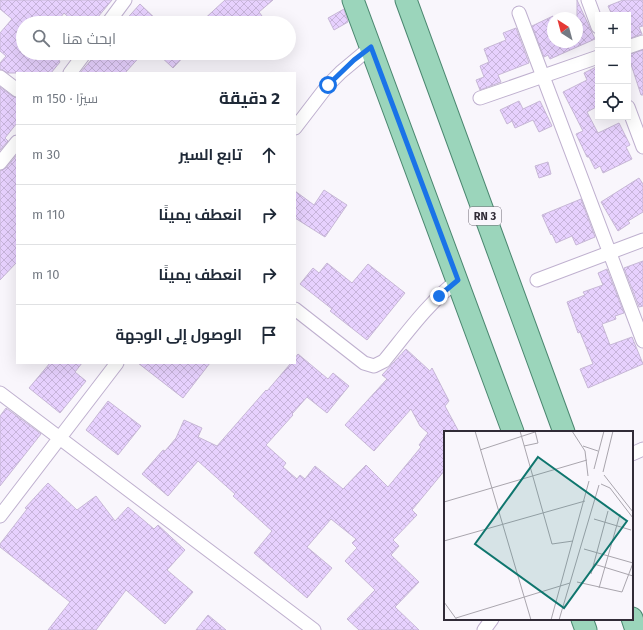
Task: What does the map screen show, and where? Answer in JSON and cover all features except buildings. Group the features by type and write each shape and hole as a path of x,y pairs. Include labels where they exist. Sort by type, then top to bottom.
{"main road":[{"path":"354,0 513,431"},
{"name":"RN 3","path":"406,0 564,431"},
{"path":"582,620 586,630"},
{"path":"633,620 636,630"}],"street":[{"path":"113,16 125,0"},
{"path":"588,0 595,19"},
{"path":"519,13 610,253 639,317 643,342"},
{"path":"631,46 643,42"},
{"path":"296,127 328,85 354,60 371,47"},
{"path":"480,98 595,58"},
{"path":"71,72 80,60"},
{"path":"0,77 16,89"},
{"path":"631,115 643,147"},
{"path":"0,163 16,143"},
{"path":"537,280 643,240"},
{"path":"296,310 364,363 374,366 384,361 428,307 458,280"},
{"path":"0,516 116,364"},
{"path":"0,393 314,630"},
{"path":"633,454 643,449"},
{"path":"484,630 491,620"}],"route":[{"path":"328,85 354,60 371,47 458,280 439,296"}]}
